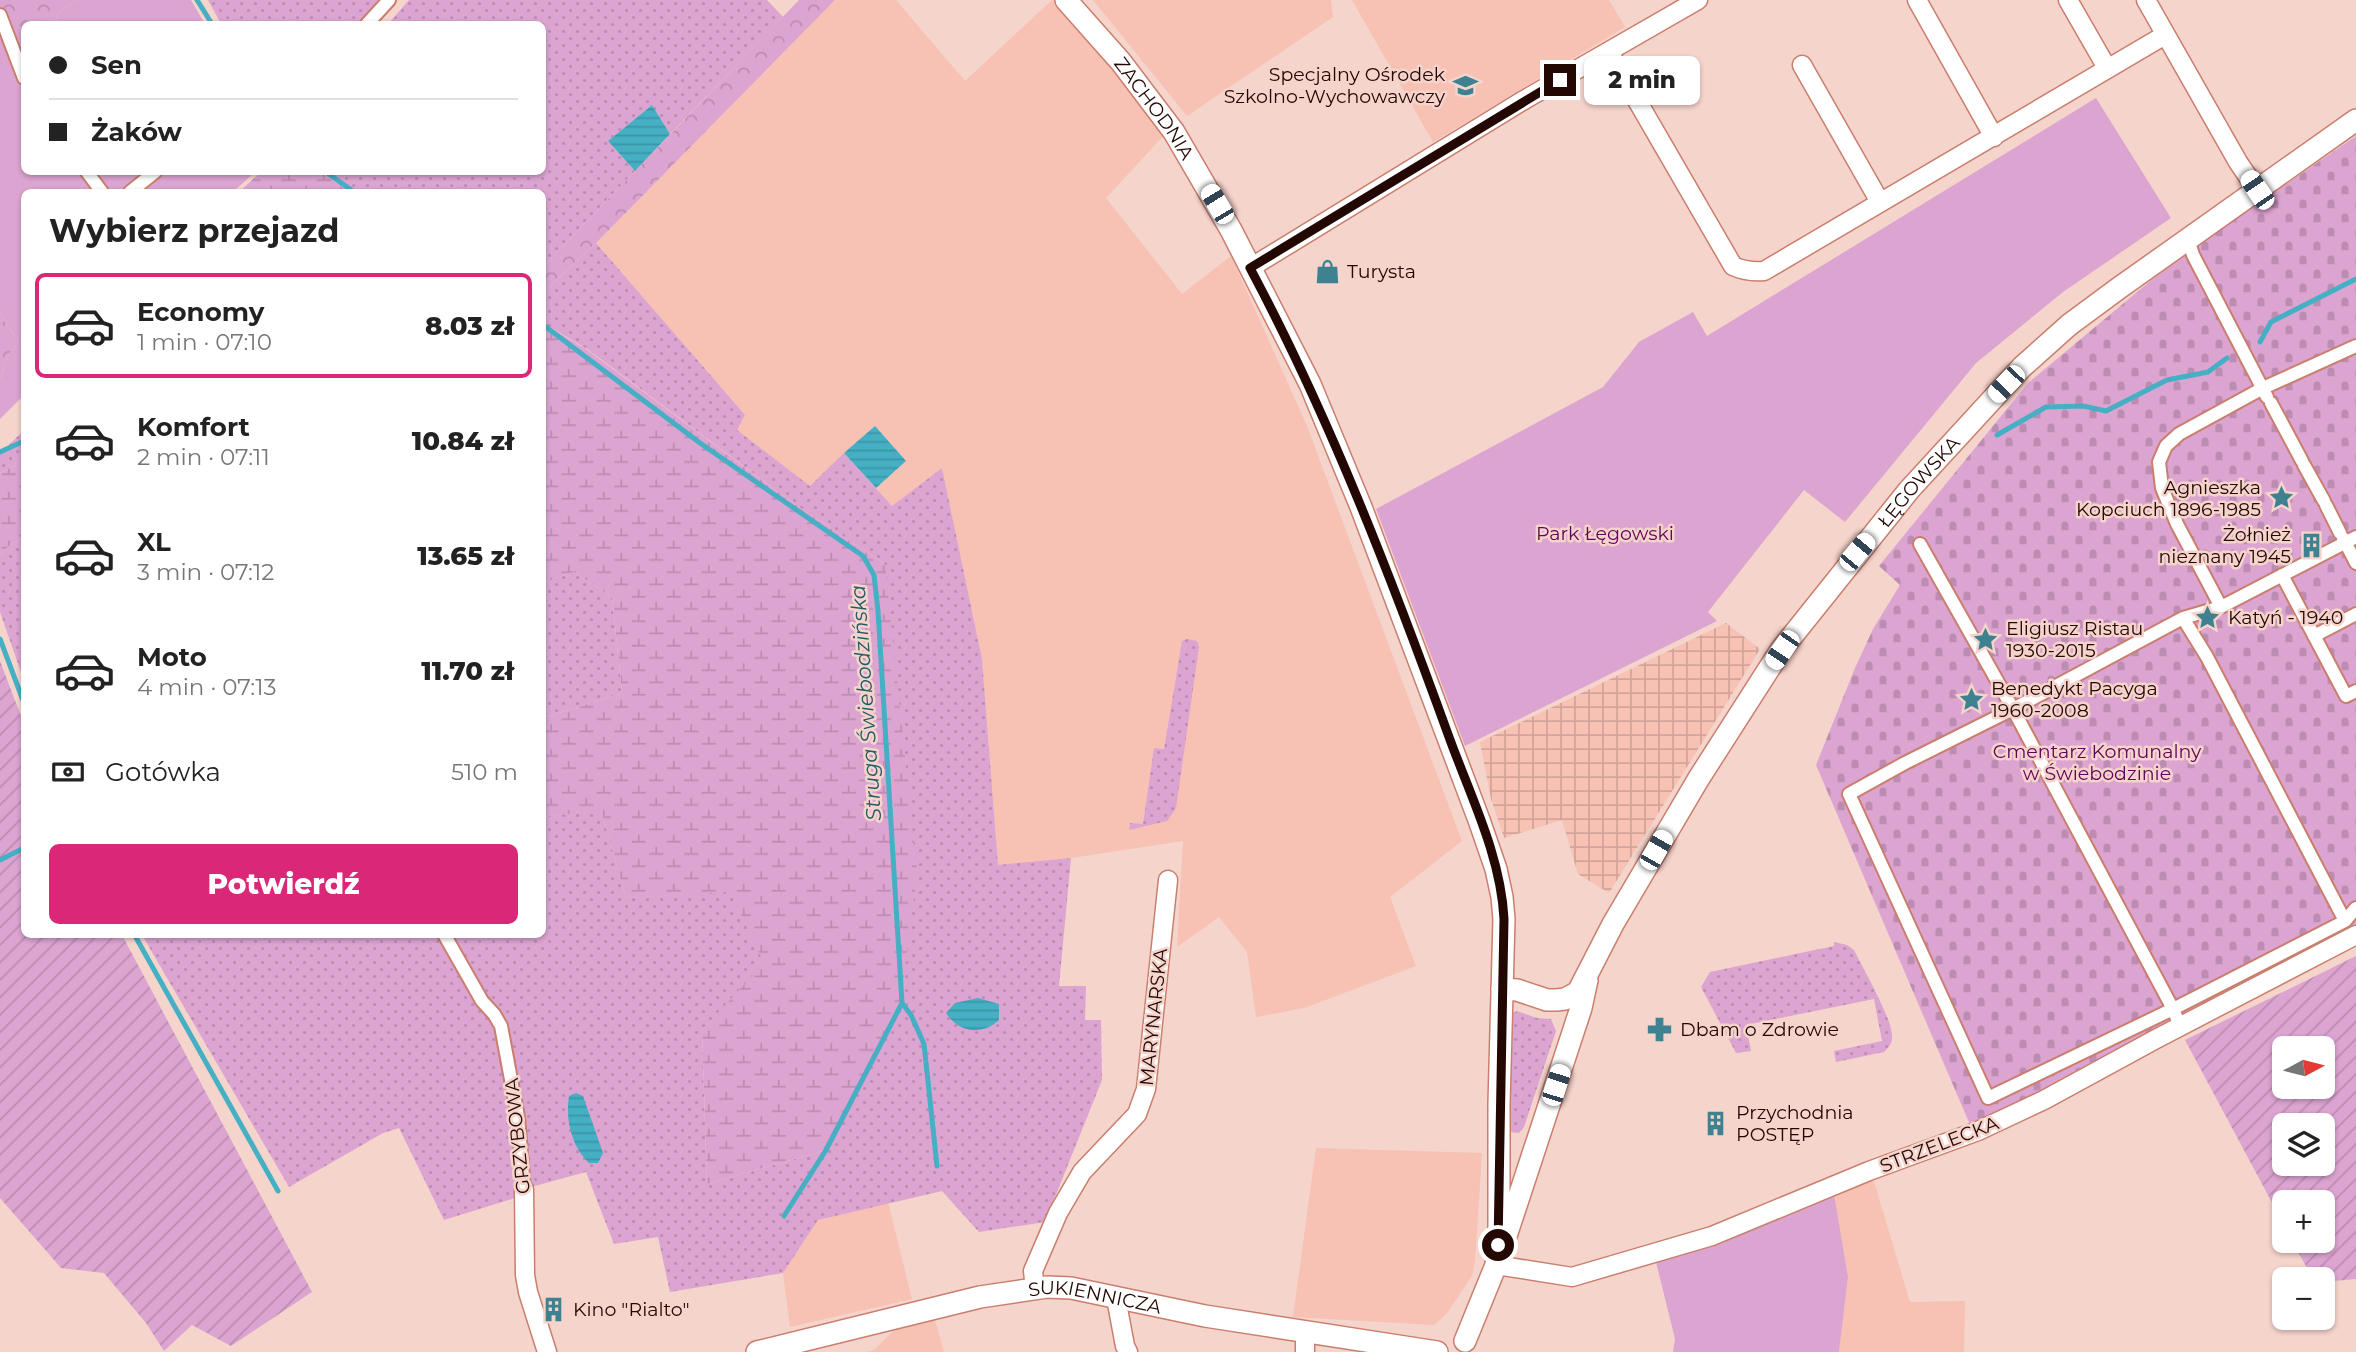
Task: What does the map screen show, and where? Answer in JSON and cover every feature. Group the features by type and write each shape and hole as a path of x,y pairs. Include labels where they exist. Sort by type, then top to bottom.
{"street":[{"path":"370,21 389,0"},
{"name":"ZACHODNIA","path":"1066,0 1121,62 1174,132 1222,212 1291,345 1340,454 1491,853 1503,897 1499,1226 1496,1265"},
{"path":"1250,268 1524,100 1698,0"},
{"path":"1917,0 1994,137"},
{"path":"2068,0 2107,68"},
{"path":"2146,0 2238,162 2257,190"},
{"path":"0,15 21,70"},
{"path":"1609,52 1733,266 1744,271 1764,271 2165,35"},
{"path":"1802,65 1880,202"},
{"name":"ŁĘGOWSKA","path":"1502,989 1517,990 1547,1000 1565,999 1578,992 1613,924 1714,752 1782,650 1857,552 1975,416 2022,367 2069,325 2356,120"},
{"path":"135,189 151,175"},
{"path":"2188,239 2193,256 2303,463 2346,537 2356,563"},
{"path":"2221,607 2177,524 2162,488 2159,462 2166,446 2179,434 2267,396 2356,346"},
{"path":"1920,544 2013,709 2176,1018 1988,1098 1849,794 1905,763 2013,709 2183,618 2221,607 2346,537"},
{"path":"2282,575 2346,696 2356,691"},
{"path":"2314,636 2356,614"},
{"path":"2183,618 2207,657 2351,928"},
{"name":"MARYNARSKA","path":"1035,1288 1033,1270 1058,1213 1082,1172 1137,1114 1146,1090 1168,880"},
{"path":"2351,928 2356,908"},
{"name":"STRZELECKA","path":"1496,1265 1572,1277 1712,1236 1869,1171 1978,1131 2044,1100 2176,1018 2351,928"},
{"name":"GRZYBOWA","path":"445,938 482,1001 501,1026 518,1117 524,1189 525,1275 547,1352"},
{"name":"ZACHODNIA","path":"1471,1347 1581,1008 1589,972"},
{"name":"SUKIENNICZA","path":"757,1352 980,1297 1035,1288 1071,1288 1194,1314 1305,1342 1437,1352"},
{"path":"1116,1298 1128,1352"},
{"path":"1442,1352 1451,1342 1471,1347"}],"shaded area":[{"path":"835,0 896,0 965,81 1052,0 1057,0 1165,134 1106,198 1182,294 1231,256 1307,426 1462,841 1390,897 1416,966 1304,1008 1256,1017 1247,952 1219,917 1177,947 1183,841 998,866 982,659 942,469 892,506 876,488 906,461 875,426 810,486 736,430 745,415 596,243","holes":["1182,641 1167,821 1129,829 1130,823 1143,825 1154,748 1164,749"]},
{"path":"1093,0 1331,0 1333,17 1187,116"},
{"name":"Specjalny Ośrodek Szkolno-Wychowawczy","path":"1352,0 1609,0 1625,27 1433,142"},
{"path":"1726,623 1760,649 1609,893 1578,874 1562,820 1504,838 1491,799 1480,742"},
{"path":"1316,1148 1482,1153 1472,1276 1447,1313 1434,1325 1293,1317"},
{"path":"1873,1178 1910,1302 1965,1301 1964,1352 1839,1352 1848,1277 1834,1194"},
{"path":"888,1202 912,1299 790,1327 783,1273 818,1220"},
{"path":"935,1320 944,1352 866,1352 874,1350 901,1327"}],"green space":[{"path":"0,0 76,0 60,12 55,21 21,21 21,46 6,35 0,17"},
{"path":"76,0 191,0 203,21 55,21 60,12"},
{"path":"208,0 380,0 361,21 219,21"},
{"path":"409,0 767,0 783,17 670,134 652,105 608,141 635,171 546,264 546,189 345,189 325,175 546,175 546,21 391,21"},
{"path":"799,0 835,0 596,243 546,290 546,264"},
{"path":"0,30 9,43 21,46 21,175 252,175 236,189 21,189 21,398 0,419 0,379 6,359 18,341 0,314"},
{"name":"Park Łęgowski","path":"2096,98 2171,218 2063,292 1976,363 1845,522 1804,490 1708,612 1717,621 1465,746 1376,509 1603,387 1639,342 1693,312 1707,336"},
{"name":"Cmentarz Komunalny w Świebodzinie","path":"2356,136 2356,928 1971,1127 1816,765 1873,629 1900,585 1879,566 2028,383 2173,262"},
{"path":"258,175 325,175 345,189 242,189"},
{"path":"596,243 745,415 737,430 810,486 844,453 892,506 942,468 982,659 998,865 1071,858 1059,986 1086,986 1085,1020 1101,1020 1102,1080 1045,1222 979,1232 942,1191 818,1220 783,1273 670,1292 658,1237 614,1244 586,1172 524,1189 512,1199 444,1220 399,1128 383,1133 289,1187 144,938 546,938 546,817 601,809 626,898 730,891 765,964 702,1030 707,1184 826,1150 885,564 793,503 587,349 546,325 546,290"},
{"path":"0,314 18,341 6,359 0,379"},
{"path":"546,325 586,349 793,503 885,564 917,874 900,1007 826,1150 707,1184 702,1030 764,963 730,892 626,898 601,810 546,817 546,717 622,693 612,597 574,572 546,582"},
{"path":"21,433 21,462 0,473 0,454"},
{"path":"21,462 21,539 0,555 0,473"},
{"path":"21,539 21,672 0,612 0,555"},
{"path":"574,572 612,597 622,693 546,717 546,582"},
{"path":"1182,641 1197,641 1199,647 1176,808 1167,821 1129,830 1130,823 1143,824 1154,748 1164,749"},
{"path":"0,661 21,716 21,938 124,938 312,1292 231,1346 192,1325 164,1351 146,1323 104,1273 61,1268 0,1198"},
{"path":"1834,942 1854,950 1877,994 1891,1030 1892,1040 1887,1049 1884,1052 1836,1062 1834,1051 1882,1041 1874,999 1746,1025 1751,1051 1736,1053 1701,987 1710,972 1834,946"},
{"path":"2356,956 2356,1279 2335,1281 2335,1267 2306,1267 2299,1253 2335,1253 2335,1190 2272,1190 2272,1203 2185,1040"},
{"path":"1517,1011 1537,1018 1551,1019 1556,1031 1524,1127 1519,1133 1510,1132 1508,1126 1513,1013"},
{"path":"1834,1194 1848,1277 1839,1352 1673,1352 1675,1339 1656,1262 1718,1245"}],"water":[{"path":"652,105 670,134 635,171 608,141"},
{"path":"875,426 906,461 876,488 844,453"},
{"path":"978,998 999,1004 999,1020 992,1025 971,1030 957,1025 946,1013 955,1003"},
{"path":"576,1093 583,1096 603,1153 598,1163 589,1163 583,1157 571,1133 569,1096"}],"waterway":[{"name":"Struga Świebodzińska","path":"197,0 210,21"},
{"name":"Struga Świebodzińska","path":"330,175 350,189"},
{"path":"2260,342 2271,322 2356,279"},
{"name":"Struga Świebodzińska","path":"546,327 700,443 863,556 874,575 902,1003 826,1150 784,1216"},
{"path":"1997,435 2046,407 2083,406 2106,411 2167,380 2208,372 2227,358"},
{"path":"0,452 21,442"},
{"path":"0,639 21,695"},
{"path":"0,860 21,850"},
{"path":"136,938 278,1191"},
{"path":"902,1003 911,1015 924,1044 937,1166"}],"place":[{"name":"Specjalny Ośrodek Szkolno-Wychowawczy","path":"1465,85"},
{"name":"Turysta","path":"1327,271"},
{"name":"Agnieszka Kopciuch 1896-1985","path":"2281,498"},
{"name":"Żołnież nieznany 1945","path":"2311,545"},
{"name":"Katyń - 1940","path":"2208,617"},
{"name":"Eligiusz Ristau 1930-2015","path":"1986,639"},
{"name":"Benedykt Pacyga 1960-2008","path":"1971,699"},
{"name":"Dbam o Zdrowie","path":"1660,1029"},
{"name":"Przychodnia POSTĘP","path":"1716,1123"},
{"name":"Kino \"Rialto\"","path":"553,1309"}],"route":[{"path":"1498,1245 1504,919 1503,897 1496,869 1362,507 1310,384 1250,268 1560,80"}]}
